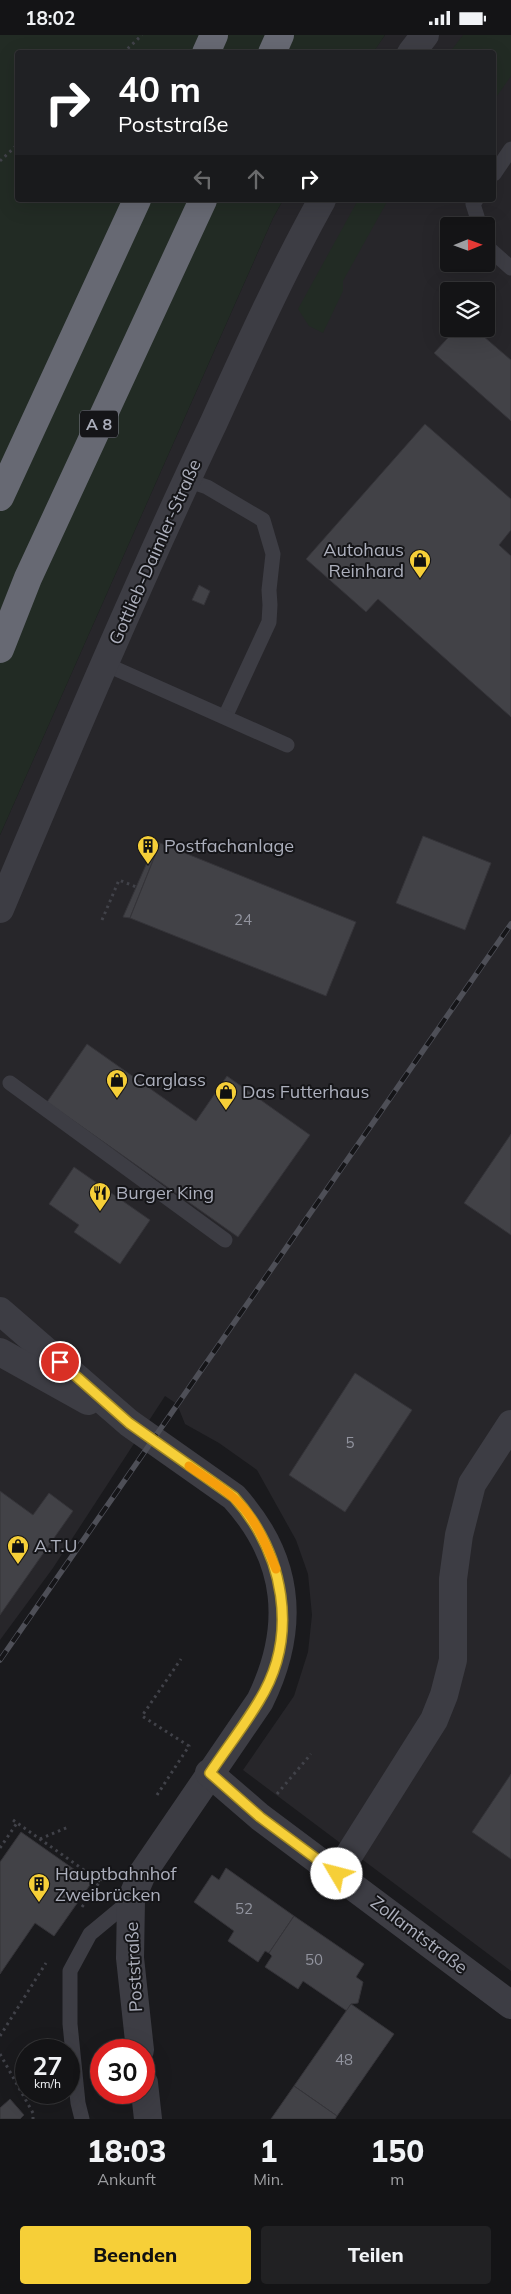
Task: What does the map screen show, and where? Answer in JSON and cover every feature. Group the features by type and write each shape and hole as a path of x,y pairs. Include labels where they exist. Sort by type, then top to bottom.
{"highway":[{"path":"207,50 214,35"},
{"path":"273,50 280,35"},
{"path":"0,497 136,202"},
{"name":"A 8","path":"0,649 28,579 201,202"}],"street":[{"path":"413,50 425,35"},
{"name":"Gottlieb-Daimler-Straße","path":"0,909 186,480 289,261 321,202"},
{"name":"Poststraße","path":"0,1311 129,1423 234,1497 247,1512 262,1538 278,1575 283,1614 278,1659 260,1701 142,1873 131,1900 130,1958 139,2039"},
{"name":"Poststraße","path":"0,1352 129,1423"},
{"path":"337,1874 431,1726 441,1703 453,1660 453,1579 459,1535 472,1484 511,1424"},
{"name":"Zollamtstraße","path":"210,1773 260,1817 511,2005"},
{"path":"146,2104 148,2119"}],"lane":[{"path":"496,171 511,149"},
{"path":"474,202 472,204 477,217"},
{"path":"495,254 511,268"},
{"path":"186,480 207,487 263,520 273,554 269,590 269,623 225,717"},
{"path":"105,664 287,745"},
{"path":"10,1083 225,1240"},
{"path":"82,2119 78,2103 70,2024 70,1971 90,1934 131,1900"}],"path":[{"path":"126,50 142,35"},
{"path":"0,161 15,147"},
{"path":"102,920 119,880 136,887"},
{"path":"153,1801 189,1746 142,1716 181,1659"},
{"path":"275,1796 311,1753"},
{"path":"13,1820 39,1840 131,1900"},
{"path":"0,1848 17,1823"},
{"path":"39,1840 68,1827"},
{"path":"77,1914 101,1882 115,1859"},
{"path":"0,2037 51,1955"},
{"path":"0,2054 33,2113 33,2119"}],"shaded area":[{"path":"0,35 385,35 375,50 15,50 15,202 282,202 273,218 0,835"},
{"path":"385,35 511,35 511,1971 243,1770 294,1696 308,1652 312,1615 308,1574 296,1540 257,1470 219,1443 185,1424 177,1404 165,1396 53,1568 0,1640 0,835 273,218 282,202 496,202 496,50 374,50"},
{"path":"463,35 511,35 511,76 496,97 496,50 452,50"},
{"path":"357,202 387,202 343,281 343,291 323,333 309,326 298,309"}],"building":[{"path":"449,337 484,337 511,360 511,421 434,353"},
{"name":"Autohaus Reinhard","path":"425,424 511,499 511,530 499,545 511,556 511,717 378,599 366,612 306,559"},
{"path":"199,585 210,591 204,605 192,600"},
{"path":"423,836 491,863 465,930 396,903"},
{"name":"Postfachanlage","path":"156,842 160,843 130,918 123,917"},
{"path":"160,843 356,922 326,996 130,918"},
{"path":"87,1044 196,1121 227,1076 310,1135 238,1237 47,1102"},
{"path":"511,1134 511,1235 464,1203"},
{"name":"Burger King","path":"74,1167 150,1220 120,1264 74,1232 79,1225 49,1204"},
{"path":"355,1373 412,1410 345,1512 289,1475"},
{"name":"A.T.U","path":"0,1491 33,1515 49,1493 73,1511 0,1615"},
{"path":"511,1774 511,1859 472,1832"},
{"name":"Hauptbahnhof Zweibrücken","path":"21,1832 92,1882 54,1936 35,1923 0,1974 0,1862"},
{"path":"226,1868 294,1916 269,1953 265,1951 258,1962 228,1941 234,1931 194,1902 212,1875 219,1880"},
{"path":"294,1916 364,1964 356,1977 363,1982 358,2003 351,2004 347,2011 303,1981 298,1989 265,1967 272,1956 269,1953"},
{"path":"351,2004 394,2034 337,2116 294,2086"},
{"path":"294,2086 337,2116 335,2119 271,2119"},
{"path":"10,2099 24,2115 20,2119 0,2119 0,2108"}],"railway":[{"path":"0,1660 511,924"}],"slow traffic":[{"path":"189,1466 234,1497 247,1512 262,1538 276,1569"}],"place":[{"name":"Autohaus Reinhard","path":"420,579"},
{"name":"Postfachanlage","path":"148,865"},
{"name":"Carglass","path":"117,1099"},
{"name":"Das Futterhaus","path":"226,1111"},
{"name":"Burger King","path":"100,1212"},
{"name":"A.T.U","path":"18,1565"},
{"name":"Hauptbahnhof Zweibrücken","path":"39,1903"}],"route":[{"path":"60,1362 129,1423 234,1497 247,1512 262,1538 278,1575 282,1597 282,1634 278,1659 260,1701 210,1773 260,1817 337,1874"}]}
